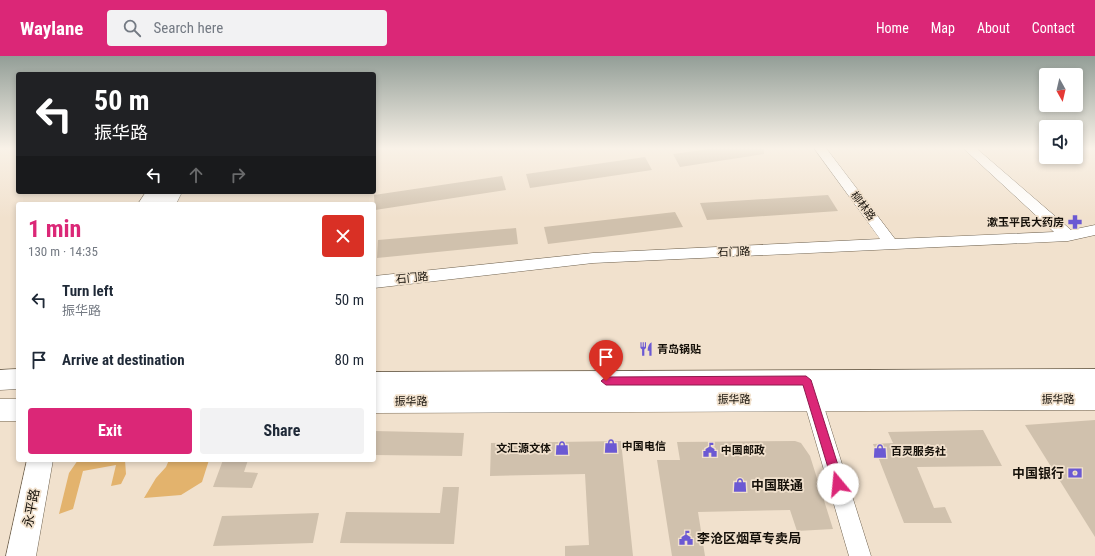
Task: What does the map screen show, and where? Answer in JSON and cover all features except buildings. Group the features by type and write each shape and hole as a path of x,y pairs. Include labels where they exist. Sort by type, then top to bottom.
{"main road":[{"path":"0,380 16,379"},
{"name":"振华路","path":"376,402 809,390 1095,379"},
{"name":"振华路","path":"376,382 809,390 1095,399"},
{"path":"0,410 16,410"},
{"name":"永平路","path":"21,556 40,462"}],"street":[{"name":"柳林路","path":"837,171 892,245"},
{"path":"995,171 1068,236"},
{"name":"石门路","path":"376,282 593,258 1068,236 1095,230"},
{"path":"809,390 860,556"}],"shaded area":[{"path":"77,462 125,462 126,474 121,484 111,486 116,465 83,471 73,509 59,514 69,473"},
{"path":"168,462 208,462 202,482 181,495 144,498 156,478 166,467"}],"place":[{"name":"漱玉平民大药房","path":"1075,222"},
{"name":"青岛锅贴","path":"646,349"},
{"name":"中国电信","path":"611,446"},
{"name":"文汇源文体","path":"562,448"},
{"name":"中国邮政","path":"710,450"},
{"name":"百灵服务社","path":"880,451"},
{"name":"中国银行","path":"1075,473"},
{"name":"中国联通","path":"740,485"},
{"name":"李沧区烟草专卖局","path":"686,538"}],"route":[{"path":"606,381 806,380 838,484"}]}
